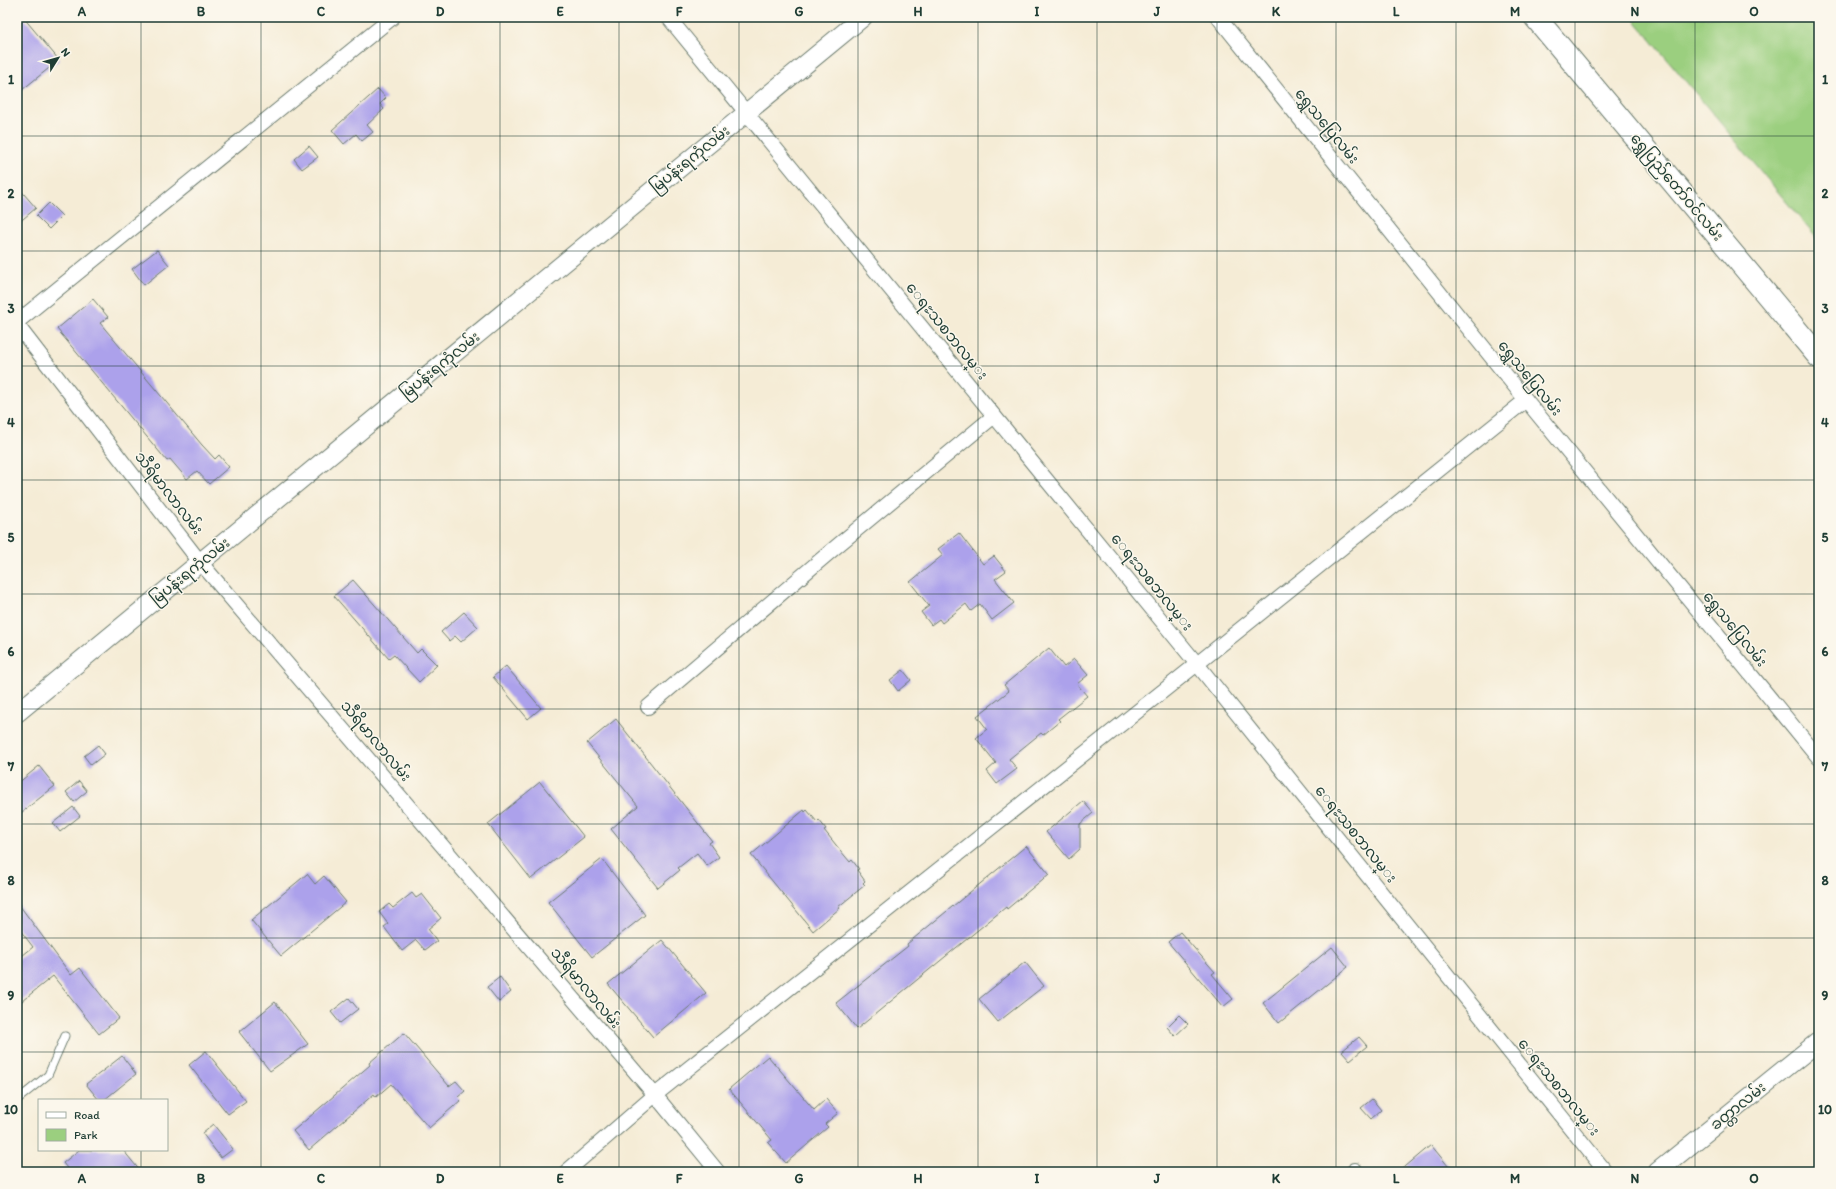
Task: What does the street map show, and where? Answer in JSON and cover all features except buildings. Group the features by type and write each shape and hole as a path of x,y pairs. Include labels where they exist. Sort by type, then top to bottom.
{"main road":[{"name":"ရွှေပြည်တော်ဝင်လမ်း","path":"1535,17 1819,357"}],"street":[{"path":"17,324 392,17"},
{"name":"ေရႊသစၥာလမ္း","path":"668,17 1197,664 1606,1172"},
{"name":"မြပန်းရကုံလမ်း","path":"17,713 863,17"},
{"name":"ရွှေသပြေလမ်း","path":"1218,17 1526,400 1819,758"},
{"name":"သီရိမာလာလမ်း","path":"17,324 200,562 655,1095 718,1172"},
{"path":"566,1172 655,1095 1526,400"},
{"path":"648,707 837,546 994,416"},
{"name":"ခတ္တာလမ်း","path":"1657,1172 1819,1041"}],"lane":[{"path":"17,1100 48,1075 66,1036"}],"green space":[{"path":"1632,17 1819,17 1819,241"}]}
